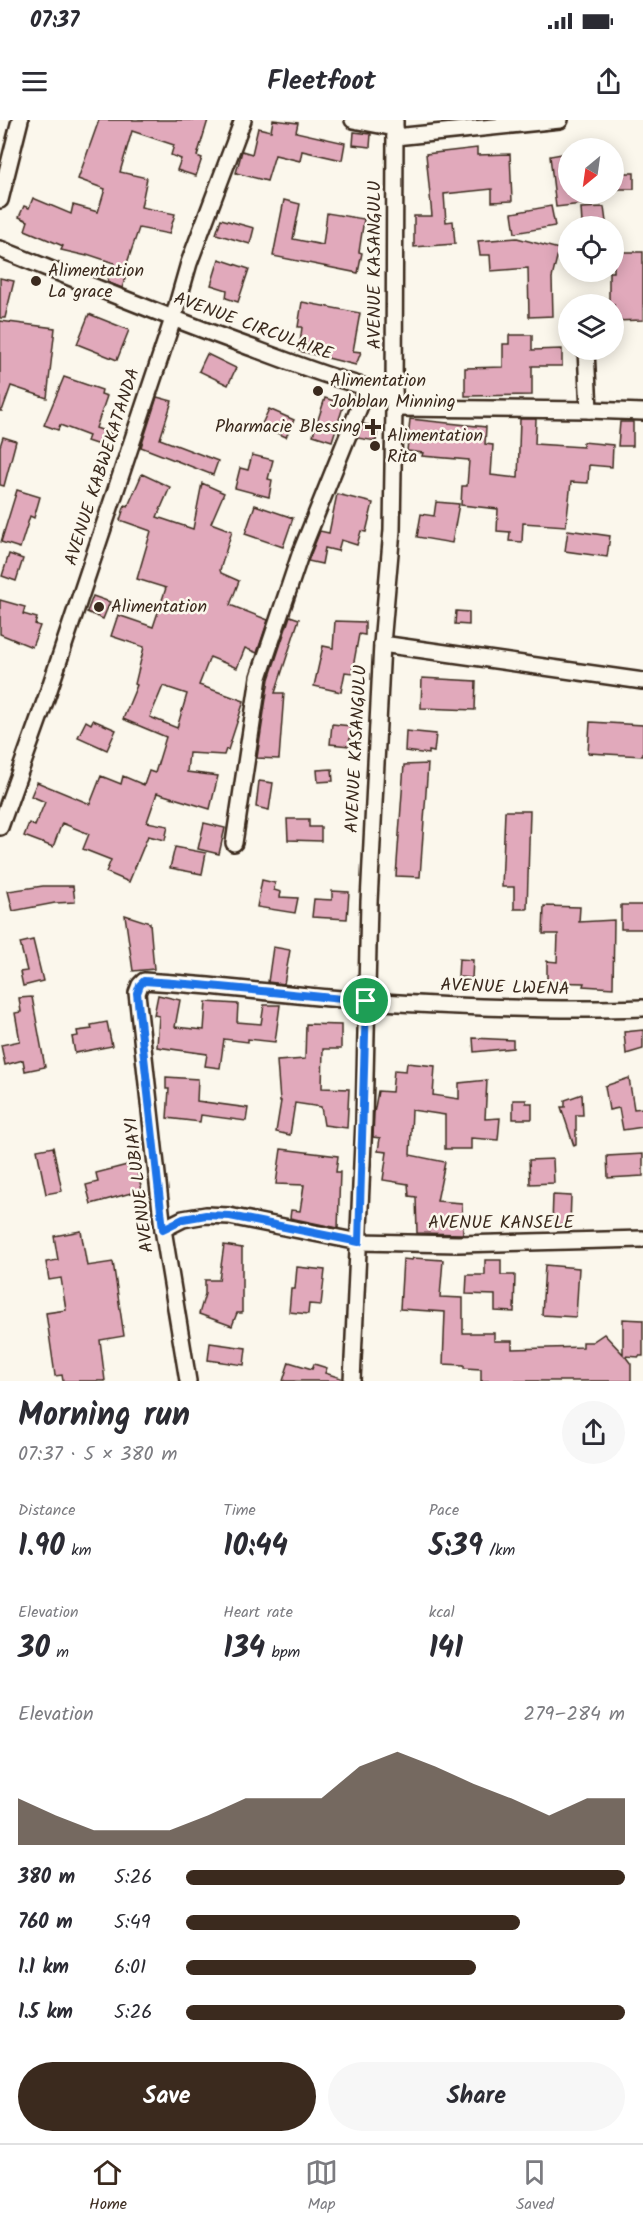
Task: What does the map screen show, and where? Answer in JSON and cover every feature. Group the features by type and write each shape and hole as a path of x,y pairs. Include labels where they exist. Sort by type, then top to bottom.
{"street":[{"path":"0,200 20,120"},
{"name":"AVENUE KABWEKATANDA","path":"0,826 47,696 173,319 189,263 243,120"},
{"path":"353,120 395,128 560,120"},
{"name":"AVENUE KASANGULU","path":"352,1381 359,1242 369,902 382,644 392,530 395,128"},
{"name":"AVENUE CIRCULAIRE","path":"0,249 173,319 367,388 394,401 643,412"},
{"path":"586,360 588,410"},
{"path":"234,843 259,677 301,552 367,388"},
{"path":"382,644 643,681"},
{"name":"AVENUE LWENA","path":"140,985 144,981 209,985 366,1001 565,1010 643,1008"},
{"name":"AVENUE LUBIAYI","path":"140,985 137,993 163,1229 188,1381"},
{"name":"AVENUE KANSELE","path":"163,1229 183,1219 206,1215 230,1216 359,1242 458,1244 643,1239"}],"building":[{"path":"99,120 208,120 197,156 202,158 196,176 177,170 181,159 171,155 174,145 132,131 120,172 147,178 141,207 175,214 169,234 139,228 124,272 127,273 122,288 107,282 114,263 87,254 87,256 61,250 63,246 25,230 28,221 19,217 24,206 29,208 33,198 71,214 73,205 98,212 105,189 78,179"},
{"path":"273,120 298,123 296,132 345,143 342,160 302,151 300,161 275,155 267,181 236,173 242,151 252,154 258,128 271,131"},
{"path":"354,132 371,134 370,147 353,145"},
{"path":"477,148 477,155 510,154 512,201 492,202 492,189 444,194 446,222 453,221 455,244 414,247 414,216 432,216 426,154"},
{"path":"558,155 558,204 582,204 556,207 550,156"},
{"path":"624,173 634,173 634,189 624,189"},
{"path":"284,200 300,204 293,239 323,245 327,213 364,219 358,273 273,256"},
{"path":"551,206 555,226 515,233 512,213"},
{"path":"604,207 605,216 582,216 581,208"},
{"path":"221,219 254,228 250,244 216,234"},
{"path":"517,238 558,249 552,278 553,316 529,317 528,268 491,271 490,255 480,255 478,241"},
{"path":"624,252 643,252 643,320 624,321 624,294 609,294 609,282 624,282"},
{"path":"219,259 249,269 238,302 226,298 227,290 211,285"},
{"path":"0,278 14,281 5,318 0,318"},
{"path":"302,302 360,313 353,351 361,352 356,365 299,351 302,327 298,327"},
{"path":"89,314 129,330 117,360 77,344"},
{"path":"0,321 55,328 47,398 11,386 2,411 0,411"},
{"path":"509,335 532,335 532,350 558,349 558,360 562,360 562,366 532,366 532,395 465,396 465,368 503,367 503,344 509,344"},
{"path":"207,354 236,368 228,385 199,371"},
{"path":"64,377 102,390 101,394 107,396 96,428 113,434 108,448 87,441 89,436 60,425 58,430 44,425"},
{"path":"157,397 172,401 160,439 218,461 213,475 141,447"},
{"path":"325,398 344,404 332,441 313,435"},
{"path":"269,409 294,420 286,437 261,426"},
{"path":"410,419 486,427 485,444 493,445 491,475 518,478 520,419 536,419 535,444 583,447 583,442 613,445 612,467 589,465 588,483 571,482 566,526 523,523 522,542 509,541 510,532 497,531 498,509 461,505 462,486 467,486 469,460 422,456 423,453 407,451"},
{"path":"620,422 633,422 633,446 618,446"},
{"path":"363,424 378,427 376,441 357,438"},
{"path":"3,437 16,441 4,486 0,485 0,446"},
{"path":"252,455 273,460 268,479 272,480 269,497 235,488 240,468 248,470"},
{"path":"142,474 170,487 157,517 193,529 202,483 224,493 211,523 232,531 220,570 221,573 239,581 230,605 268,620 257,653 245,648 237,668 210,657 199,685 244,701 228,750 226,749 224,755 189,753 187,772 218,776 210,809 157,793 147,822 168,826 165,840 148,836 129,882 106,872 111,860 83,849 89,834 62,823 53,847 24,836 29,823 35,826 45,802 31,796 37,782 90,804 101,776 121,784 123,776 144,785 149,771 155,773 166,737 123,719 137,685 135,684 144,647 111,636 118,615 153,627 166,588 137,579 151,531 120,520 125,505 128,506","holes":["163,686 187,694 177,728 150,717"]},
{"path":"17,490 40,497 34,518 30,516 20,548 1,542"},
{"path":"337,494 373,503 366,532 361,531 357,545 341,540 338,551 325,548 322,564 308,561 320,531 329,533"},
{"path":"436,502 459,504 452,543 417,537 421,514 434,516"},
{"path":"255,505 293,518 283,547 245,534"},
{"path":"568,530 610,536 607,557 565,551"},
{"path":"9,554 23,559 16,581 2,576"},
{"path":"93,596 110,602 103,619 87,612"},
{"path":"0,600 25,607 23,614 37,618 35,624 40,626 32,647 0,634"},
{"path":"456,611 469,612 469,625 455,624"},
{"path":"290,616 299,619 275,693 284,693 279,759 257,758 269,679"},
{"path":"335,621 365,622 365,635 359,634 352,673 345,672 341,692 314,686 323,646 333,648"},
{"path":"422,678 476,681 475,710 421,708"},
{"path":"93,720 116,730 107,750 78,737 86,721 91,724"},
{"path":"590,722 643,725 643,756 588,753"},
{"path":"332,724 351,726 349,746 330,744"},
{"path":"406,731 436,734 434,752 429,751 429,754 405,751"},
{"path":"428,764 420,877 396,876 404,765"},
{"path":"332,769 333,781 318,782 317,770"},
{"path":"259,781 273,783 269,810 256,807"},
{"path":"505,811 530,811 527,909 514,909 514,887 502,887"},
{"path":"287,819 309,819 309,827 321,827 321,841 288,840"},
{"path":"204,823 225,828 219,854 198,849"},
{"path":"175,847 206,853 202,874 170,868"},
{"path":"262,880 275,883 274,890 281,892 280,897 298,898 295,913 257,907"},
{"path":"43,886 73,886 75,902 55,903 13,911 8,891"},
{"path":"332,891 349,892 347,919 312,917 314,899 332,900"},
{"path":"621,905 643,905 643,929 621,929"},
{"path":"544,906 580,907 579,922 614,920 613,988 583,986 584,983 547,982 547,961 557,962 558,934 543,934"},
{"path":"125,915 150,923 154,969 133,971"},
{"path":"33,940 43,981 23,986 20,972 27,971 20,943"},
{"path":"273,947 290,950 284,984 268,982"},
{"path":"459,959 473,960 472,978 458,977"},
{"path":"158,995 180,1000 175,1027 204,1030 206,1002 238,1004 237,1022 261,1024 264,1005 280,1005 275,1042 224,1039 220,1068 205,1066 207,1054 157,1047 159,1016 154,1015"},
{"path":"32,997 45,1067 25,1071 23,1060 5,1065 1,1045 20,1041 15,1013 21,1012 19,998"},
{"path":"107,1022 112,1046 75,1053 72,1037 78,1036 77,1031 92,1029 91,1025"},
{"path":"306,1024 341,1025 341,1049 323,1049 322,1088 349,1089 347,1128 324,1125 321,1107 295,1103 290,1135 276,1132 281,1101 277,1061 305,1059"},
{"path":"643,1030 643,1049 626,1054 624,1032"},
{"path":"473,1038 513,1040 513,1048 474,1052"},
{"path":"407,1063 435,1066 433,1095 459,1099 459,1083 487,1080 485,1119 500,1118 498,1140 471,1138 471,1149 445,1149 445,1115 412,1110 410,1155 445,1162 437,1201 462,1203 463,1234 417,1233 416,1197 409,1196 408,1184 383,1180 387,1152 378,1151 380,1138 373,1137 378,1091 392,1092 394,1070 406,1071"},
{"path":"166,1077 198,1079 197,1101 248,1108 246,1121 201,1115 200,1122 167,1118 169,1089 166,1089"},
{"path":"629,1078 634,1109 643,1108 643,1127 623,1130 619,1108 609,1110 605,1086"},
{"path":"582,1094 583,1115 576,1115 576,1145 574,1146 561,1107 565,1107 565,1100"},
{"path":"513,1100 526,1100 526,1103 532,1103 532,1119 513,1119"},
{"path":"53,1147 62,1191 46,1194 37,1150"},
{"path":"281,1149 338,1156 336,1172 340,1172 338,1228 290,1218 291,1210 300,1211 304,1185 276,1184"},
{"path":"643,1154 643,1176 608,1178 607,1156"},
{"path":"553,1159 554,1183 530,1184 529,1160"},
{"path":"135,1163 142,1190 91,1204 86,1185 98,1182 96,1173"},
{"path":"553,1195 571,1196 570,1225 552,1225"},
{"path":"81,1231 87,1266 113,1262 124,1336 100,1340 105,1381 63,1381 62,1375 55,1376 46,1313 66,1310 61,1278 49,1280 46,1262 58,1260 54,1236"},
{"path":"224,1245 242,1248 242,1313 237,1313 232,1326 199,1314 205,1294 205,1280 219,1280"},
{"path":"413,1258 443,1260 440,1297 463,1298 463,1333 494,1333 494,1341 512,1341 512,1349 583,1347 583,1342 592,1342 604,1334 623,1354 623,1319 643,1320 643,1356 625,1356 631,1364 631,1381 481,1381 481,1369 443,1364 445,1312 400,1309 403,1259 412,1260"},
{"path":"485,1260 501,1260 501,1275 515,1275 514,1312 495,1311 495,1295 466,1294 467,1275 485,1275"},
{"path":"545,1265 579,1268 576,1317 542,1315"},
{"path":"297,1267 325,1270 321,1305 309,1304 308,1314 289,1312 291,1289 295,1289"},
{"path":"210,1343 246,1348 244,1365 208,1360"},
{"path":"289,1362 312,1369 314,1364 327,1368 325,1373 341,1378 340,1381 283,1381"}],"place":[{"name":"Alimentation La grace","path":"36,281"},
{"name":"Alimentation Johblan Minning","path":"318,391"},
{"name":"Pharmacie Blessing","path":"373,427"},
{"name":"Alimentation Rita","path":"375,446"},
{"name":"Alimentation","path":"99,607"}],"route":[{"path":"144,981 209,985 366,1001 359,1242 230,1216 206,1215 183,1219 163,1229 137,993 140,985 144,981"}]}
